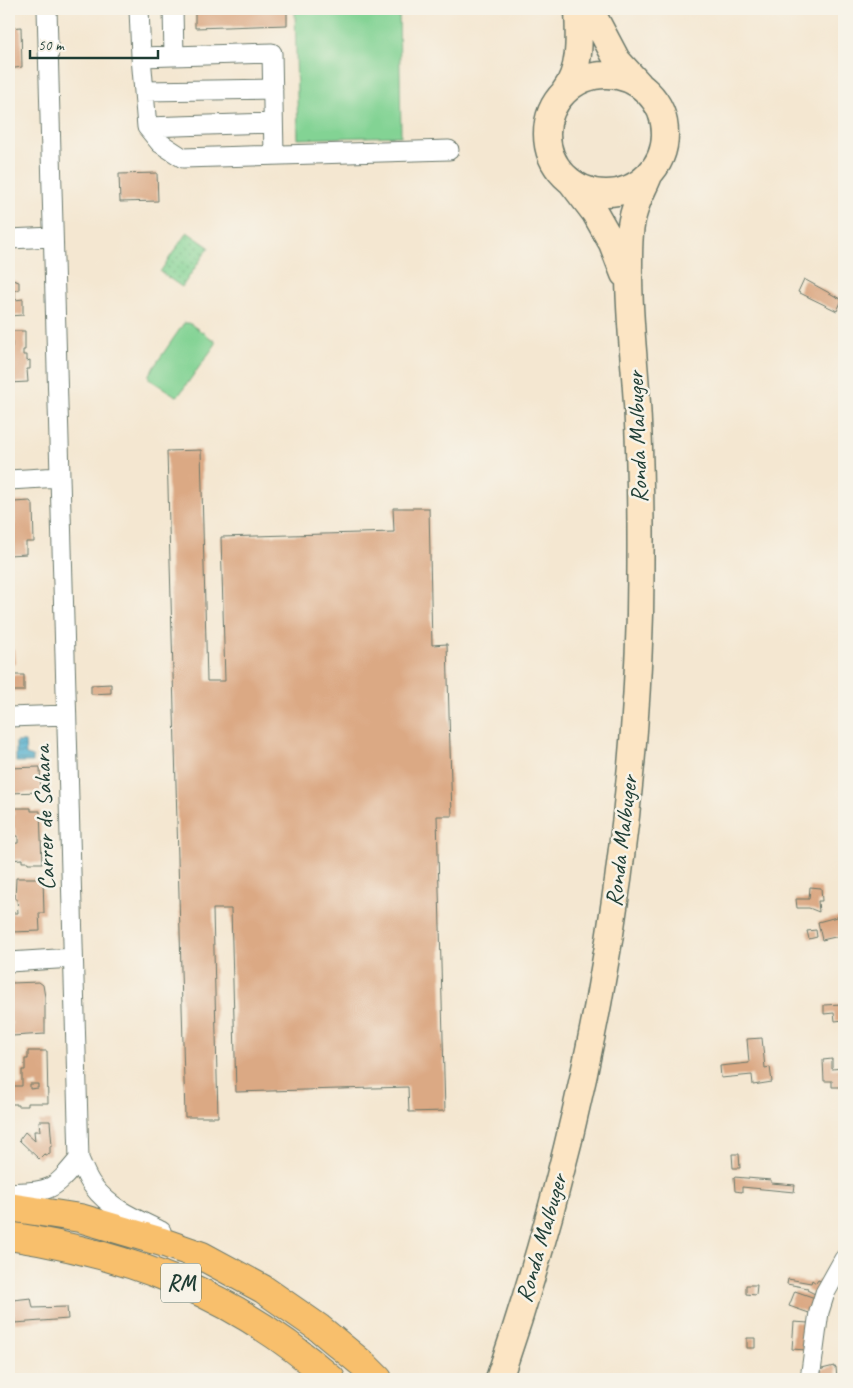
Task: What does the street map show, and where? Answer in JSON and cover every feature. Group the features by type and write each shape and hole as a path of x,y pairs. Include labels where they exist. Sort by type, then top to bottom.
{"main road":[{"name":"RM","path":"9,1207 80,1218 202,1256 269,1294 319,1328 378,1379"},
{"name":"RM","path":"9,1236 80,1249 113,1258 175,1280 215,1298 255,1321 331,1379"}],"street":[{"name":"Carrer de Sahara","path":"47,9 78,1159 92,1186 111,1204 134,1219 160,1230 185,1250"},
{"path":"139,9 147,127 160,143 183,158 449,150"},
{"path":"173,9 174,56"},
{"path":"578,9 580,39 575,70 571,82 551,111 548,123 548,147 552,159 562,174 581,188 595,192 610,193 624,191 638,184 649,175 658,163 664,150 665,128 659,106 617,60 590,9"},
{"path":"142,57 272,53 274,155"},
{"path":"564,92 578,82 593,76 609,75 625,78 639,85"},
{"path":"144,91 273,89"},
{"path":"147,127 273,123"},
{"name":"Ronda Malbuger","path":"499,1379 544,1235 579,1093 603,975 626,809 632,757 640,614 638,421 628,289 629,252 631,222 649,175"},
{"name":"Ronda Malbuger","path":"572,182 595,213 612,243 621,262 628,289"},
{"path":"9,239 53,237"},
{"path":"9,480 60,477"},
{"path":"9,717 66,715"},
{"path":"9,962 73,958"},
{"path":"9,1193 47,1190 60,1182 78,1159"},
{"path":"810,1379 819,1312 825,1293 844,1259"}],"green space":[{"path":"295,9 399,9 401,136 298,139"},
{"path":"187,232 209,247 182,287 160,272"},
{"path":"184,323 189,323 215,341 215,345 179,395 176,396 149,379 149,374"}],"water":[{"path":"16,742 25,742 26,755 33,757 33,762 16,762"}],"building":[{"path":"195,9 287,9 287,25 195,28"},
{"path":"21,27 22,67 9,69 9,28"},
{"path":"157,173 158,201 120,202 119,174"},
{"path":"9,178 12,178 13,211 9,211"},
{"path":"9,279 19,282 19,290 15,290 15,300 23,299 23,315 9,316"},
{"path":"804,279 842,300 837,311 798,292"},
{"path":"12,331 25,331 25,350 23,350 23,355 27,355 27,361 30,360 30,369 27,369 28,382 9,383 9,347 12,347"},
{"path":"201,450 207,681 225,681 221,537 394,532 393,508 429,508 432,645 447,644 452,816 437,816 445,1111 409,1112 408,1087 236,1092 231,909 213,909 218,1117 185,1117 167,451"},
{"path":"30,501 33,505 34,542 26,542 26,554 9,555 9,524 15,524 14,502"},
{"path":"9,649 14,649 15,664 11,664 11,675 24,675 24,691 9,691"},
{"path":"111,684 111,693 91,694 91,685"},
{"path":"40,767 41,792 9,793 9,768"},
{"path":"13,808 31,808 31,811 40,811 42,863 22,862 22,859 9,860 9,844 18,843 18,836 15,836 15,828 9,828 9,815 14,815"},
{"path":"16,878 43,878 44,913 39,913 40,931 12,932 11,913 18,913 17,899 15,899"},
{"path":"810,887 821,888 822,901 818,901 819,912 809,908 797,908 796,899 809,899"},
{"path":"844,915 844,935 822,940 818,922"},
{"path":"816,930 817,937 809,939 807,931"},
{"path":"39,982 43,985 45,997 45,1034 12,1036 12,1022 9,1022 11,983"},
{"path":"841,1004 844,1020 835,1021 834,1013 824,1014 824,1005"},
{"path":"762,1038 765,1068 770,1067 772,1082 753,1085 752,1075 721,1078 720,1066 749,1063 747,1039"},
{"path":"28,1051 47,1051 48,1103 28,1103 28,1106 11,1104 11,1086 22,1086 22,1070 25,1070 25,1059 28,1059","holes":["30,1084 38,1084 38,1088 30,1089"]},
{"path":"832,1059 832,1069 844,1068 844,1087 832,1087 832,1081 824,1081 823,1060"},
{"path":"39,1121 50,1121 52,1146 50,1146 50,1154 44,1154 39,1159 19,1140 25,1132 35,1141 34,1131 40,1131"},
{"path":"732,1154 739,1154 740,1168 733,1168"},
{"path":"734,1177 771,1180 771,1183 795,1185 794,1192 742,1187 742,1192 735,1191"},
{"path":"788,1279 811,1283 812,1280 816,1283 818,1280 825,1283 819,1296 807,1290 808,1288 787,1284"},
{"path":"746,1285 757,1285 756,1295 746,1294"},
{"path":"795,1291 818,1299 812,1314 789,1306"},
{"path":"31,1298 33,1308 67,1307 68,1319 15,1323 13,1300"},
{"path":"794,1322 808,1323 806,1350 792,1349"},
{"path":"747,1338 755,1338 755,1348 747,1348"},
{"path":"834,1366 834,1368 836,1367 837,1379 819,1379 822,1369"}]}
